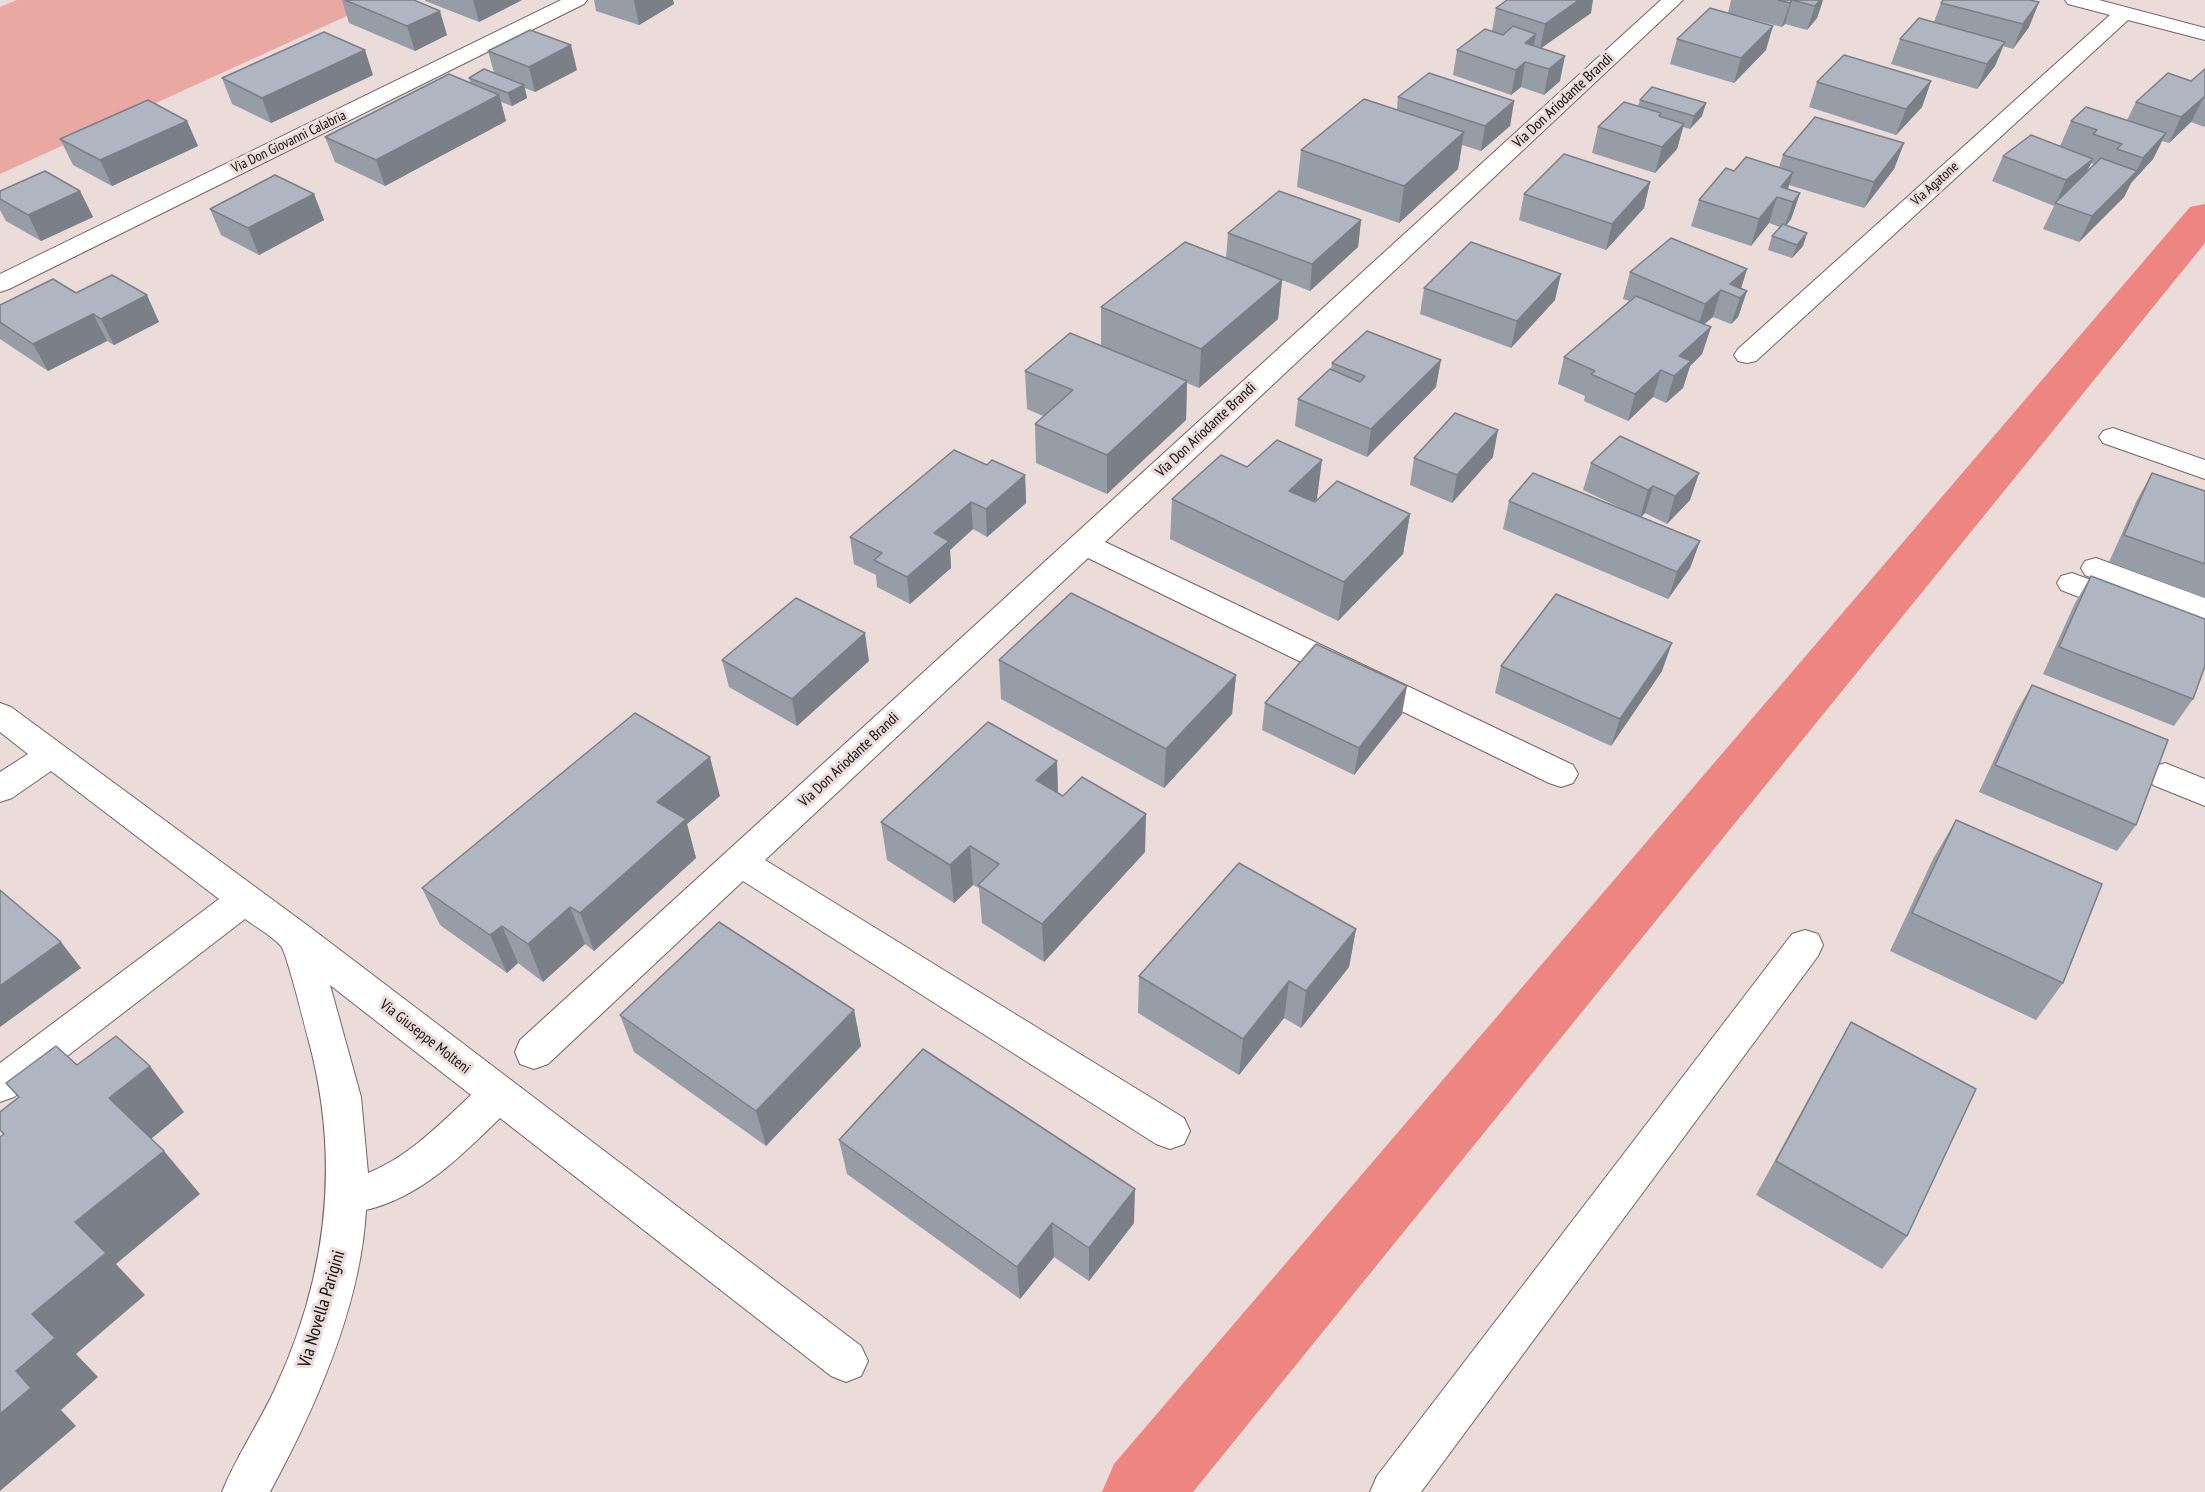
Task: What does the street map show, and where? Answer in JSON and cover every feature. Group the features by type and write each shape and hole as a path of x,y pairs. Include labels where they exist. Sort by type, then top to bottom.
{"street":[{"name":"Via Don Giovanni Calabria","path":"0,284 577,0"},
{"name":"Via Don Ariodante Brandi","path":"534,1052 1673,0"},
{"path":"2075,0 2115,7 2205,34"},
{"name":"Via Agatone","path":"1747,355 2115,7"},
{"path":"2113,437 2205,470"},
{"path":"1083,543 1561,774"},
{"path":"2205,610 2084,575 2205,635"},
{"name":"Via Giuseppe Molteni","path":"0,715 298,939 846,1362"},
{"path":"0,789 51,755"},
{"path":"2165,776 2205,793"},
{"path":"739,861 1170,1131"},
{"path":"0,1085 245,899"},
{"name":"Via Novella Parigini","path":"245,1492 266,1455 290,1403 322,1318 336,1272 348,1196 345,1118 334,1067 298,939"},
{"path":"1393,1492 1805,945"},
{"path":"348,1196 374,1191 415,1169 498,1094"}],"shaded area":[{"path":"17,0 382,0 0,174 0,7"}],"building":[{"path":"345,0 414,0 440,11 407,26"},
{"path":"1507,0 1579,0 1545,24 1496,8"},
{"path":"1792,0 1820,0 1815,6"},
{"path":"1943,0 2039,2 2023,24 1941,3"},
{"path":"1710,8 1773,26 1741,58 1677,39"},
{"path":"1919,18 2005,42 1987,64 1900,39"},
{"path":"1513,26 1536,34 1525,43 1565,56 1549,69 1525,62 1516,70 1457,50 1485,29 1503,35"},
{"path":"530,30 571,45 529,67 488,51"},
{"path":"324,32 365,50 262,98 222,78"},
{"path":"1844,55 1931,81 1906,109 1817,82"},
{"path":"484,69 524,85 508,93 469,78"},
{"path":"2205,69 2205,97 2181,117 2136,102 2168,73 2191,81"},
{"path":"1429,73 1514,101 1485,126 1398,97"},
{"path":"449,74 499,95 376,160 325,137"},
{"path":"1652,87 1706,103 1694,116 1640,100"},
{"path":"1364,99 1464,132 1404,186 1301,150"},
{"path":"148,100 187,121 100,160 60,139"},
{"path":"1624,102 1661,113 1659,116 1684,124 1662,147 1598,127"},
{"path":"2086,107 2166,133 2143,158 2117,149 2122,144 2093,134 2097,130 2071,121"},
{"path":"1815,117 1904,143 1874,182 1783,155"},
{"path":"2031,135 2093,159 2066,180 2003,156"},
{"path":"1564,154 1650,182 1612,224 1524,194"},
{"path":"1746,157 1793,172 1781,187 1800,193 1793,202 1777,197 1759,219 1699,200 1726,168 1734,171"},
{"path":"2101,158 2137,171 2092,216 2055,203"},
{"path":"45,171 80,191 28,215 0,199 0,191"},
{"path":"275,175 314,194 248,228 210,209"},
{"path":"1279,191 1361,220 1312,264 1228,233"},
{"path":"1783,224 1807,233 1797,245 1772,236"},
{"path":"1671,238 1747,269 1730,284 1747,291 1740,298 1721,290 1705,304 1630,272"},
{"path":"1185,242 1282,280 1201,349 1101,307"},
{"path":"1471,242 1561,274 1517,321 1424,288"},
{"path":"112,275 147,295 101,319 93,314 33,344 0,322 0,305 53,279 76,293"},
{"path":"1636,296 1711,327 1679,356 1691,361 1674,376 1661,370 1635,394 1591,374 1595,371 1564,357"},
{"path":"1367,331 1441,360 1371,429 1298,399 1330,369 1360,382 1365,376 1332,363"},
{"path":"1070,333 1187,381 1107,455 1035,424 1073,390 1025,371"},
{"path":"1455,413 1498,430 1457,475 1414,458"},
{"path":"1620,436 1699,473 1675,496 1653,486 1648,490 1591,463"},
{"path":"1277,440 1322,460 1289,491 1315,502 1337,481 1410,514 1344,582 1172,499 1221,455 1247,467"},
{"path":"954,450 987,465 992,460 1025,475 986,509 971,502 934,533 949,541 907,577 874,560 882,553 850,537"},
{"path":"1533,473 1700,541 1677,572 1509,501"},
{"path":"2152,473 2205,491 2205,564 2124,535"},
{"path":"2091,576 2205,619 2205,666 2193,699 2059,647"},
{"path":"1071,593 1236,675 1166,749 999,660"},
{"path":"1556,594 1672,643 1620,719 1501,666"},
{"path":"796,598 865,633 792,699 722,660"},
{"path":"1316,644 1407,686 1359,748 1265,703"},
{"path":"2032,685 2168,740 2136,825 1995,765"},
{"path":"635,713 710,757 657,802 686,819 580,913 570,907 528,944 502,926 490,935 422,888"},
{"path":"988,722 1057,761 1036,780 1063,796 1082,777 1146,814 1042,924 978,885 999,864 970,846 950,865 881,822"},
{"path":"1956,820 2102,884 2063,983 1912,913"},
{"path":"1239,863 1356,929 1306,991 1289,981 1243,1039 1139,976"},
{"path":"0,890 61,942 0,986"},
{"path":"719,922 854,1010 756,1111 620,1015"},
{"path":"1851,1022 1976,1089 1907,1236 1776,1161"},
{"path":"116,1036 150,1066 109,1098 164,1151 75,1222 106,1253 32,1314 55,1338 16,1371 31,1388 0,1414 0,1137 4,1134 0,1130 0,1112 19,1097 6,1083 56,1046 77,1065"},
{"path":"923,1049 1135,1189 1089,1248 1052,1223 1017,1267 839,1140"}],"waterway":[{"path":"1142,1492 2205,216"}]}
